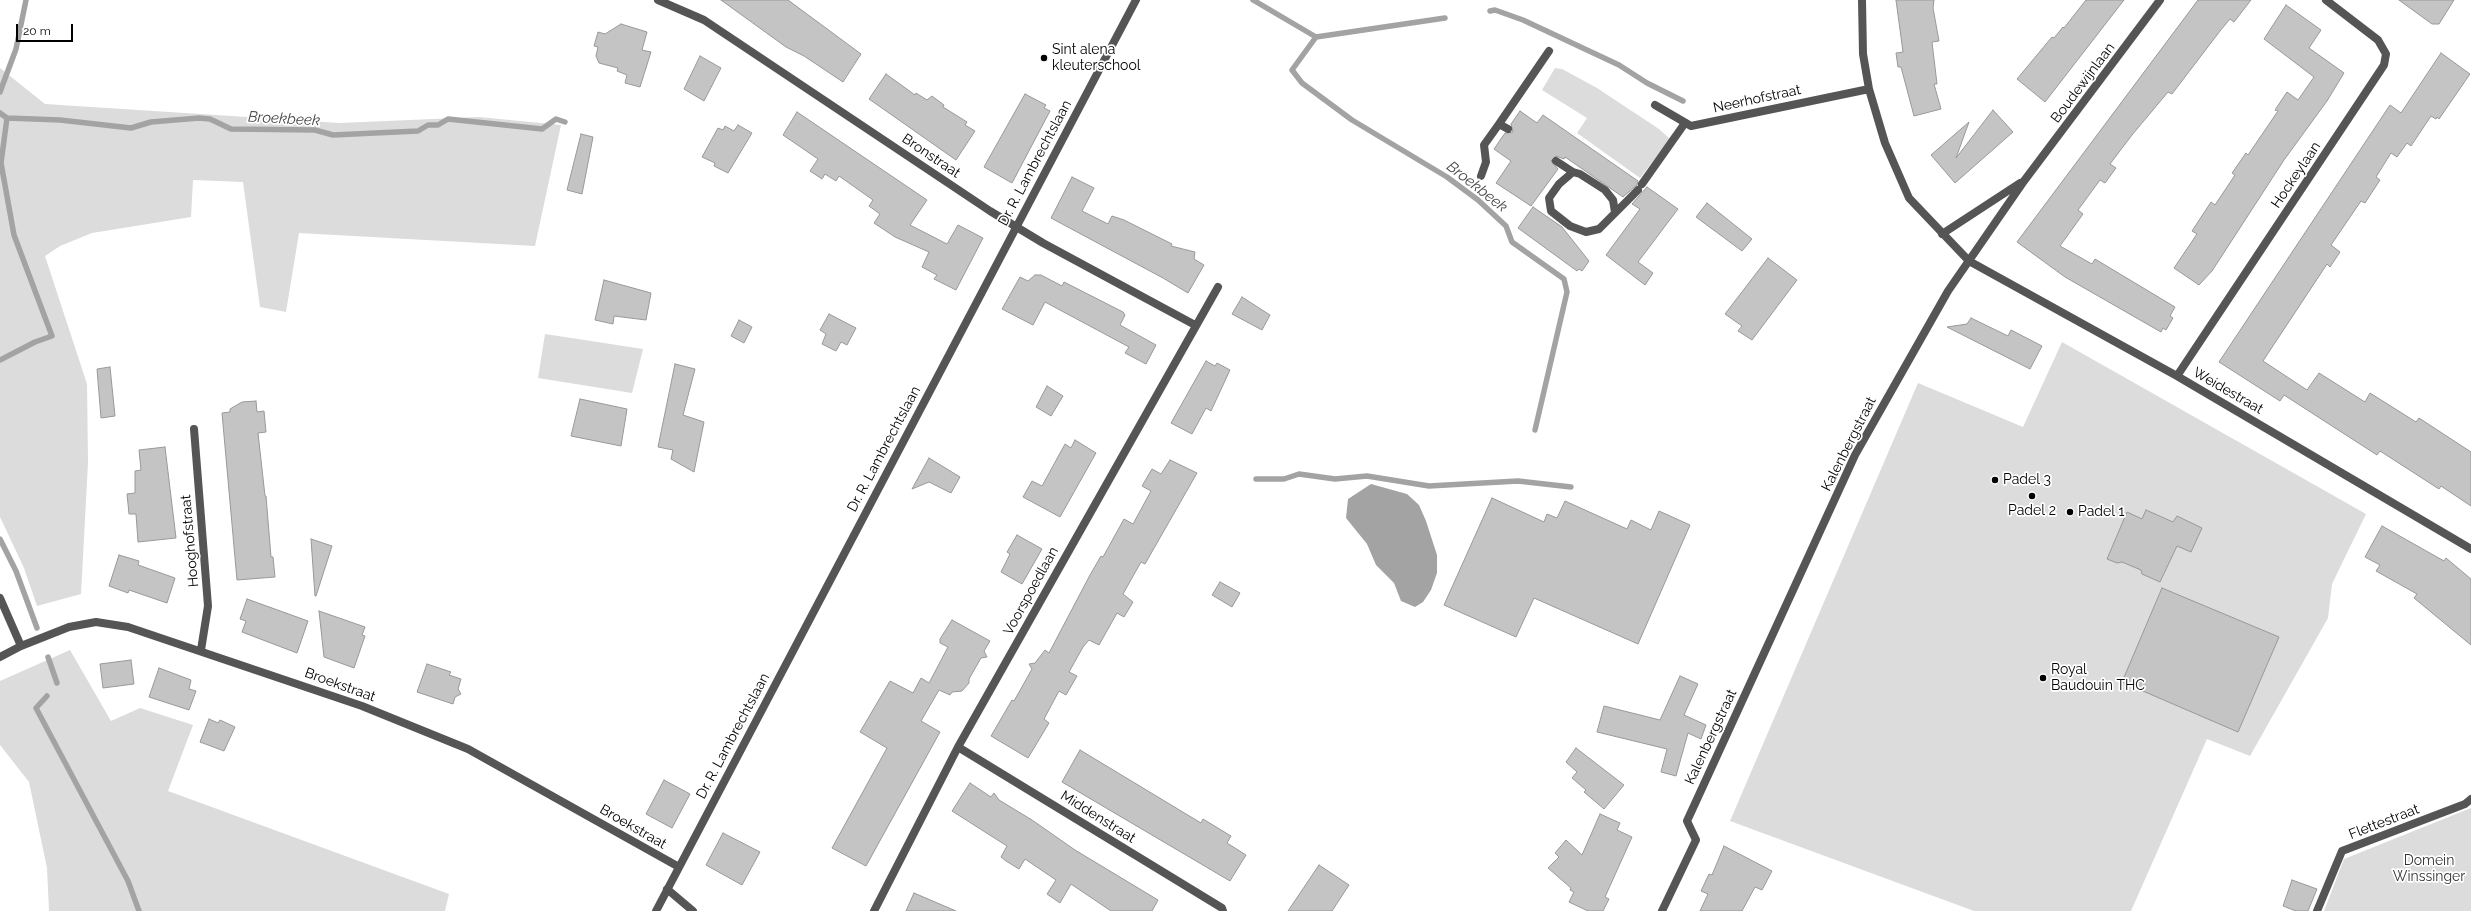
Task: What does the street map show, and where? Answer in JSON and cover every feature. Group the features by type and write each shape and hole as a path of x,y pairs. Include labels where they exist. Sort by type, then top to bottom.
{"street":[{"name":"Bronstraat","path":"658,0 704,20 1016,226 1196,325"},
{"name":"Dr. R. Lambrechtslaan","path":"656,911 1136,0"},
{"path":"1862,0 1863,54 1869,89 1885,143 1909,198 1968,261"},
{"name":"Boudewijnlaan","path":"1968,261 2024,181 2160,0"},
{"name":"Hockeylaan","path":"2177,376 2384,65 2386,54 2378,40 2326,0"},
{"path":"1481,176 1486,162 1484,145 1550,51"},
{"name":"Neerhofstraat","path":"1685,123 1691,126 1869,89"},
{"path":"1573,172 1559,184 1549,198 1550,211 1570,226 1586,232 1599,229 1640,187 1685,123 1655,105"},
{"path":"1499,124 1508,129"},
{"path":"1556,161 1605,190 1613,200 1615,212"},
{"name":"Boudewijnlaan","path":"1942,234 2024,181"},
{"name":"Weidestraat","path":"1968,261 2177,376 2471,548"},
{"name":"Kalenbergstraat","path":"1662,911 1696,840 1687,821 1855,455 1948,292 1968,261"},
{"name":"Voorspoedlaan","path":"874,911 958,746 1218,288"},
{"name":"Hooghofstraat","path":"194,429 208,606 201,650"},
{"path":"0,598 21,646"},
{"name":"Broekstraat","path":"0,657 21,646 69,627 96,622 128,627 201,650 362,706 468,749 679,867"},
{"name":"Middenstraat","path":"958,746 1222,908 1223,911"},
{"name":"Flettestraat","path":"2317,911 2342,852 2465,804 2471,799"},
{"path":"667,889 693,911"}],"green space":[{"path":"0,68 45,104 340,123 479,117 561,125 535,246 299,233 286,312 260,307 243,182 193,180 191,217 92,233 60,246 45,256 87,384 88,463 81,594 37,606 24,568 0,517"},
{"path":"1555,68 1562,69 1597,88 1659,129 1670,139 1640,178 1577,133 1587,118 1542,90"},
{"path":"545,334 643,349 632,393 538,378"},
{"name":"Royal Baudouin THC","path":"2062,342 2366,514 2332,584 2328,618 2250,756 2207,739 2131,911 1974,911 1730,821 1918,383 2023,427"},
{"path":"70,650 111,721 140,708 193,725 168,791 449,894 445,911 49,911 47,868 29,782 0,745 0,681"},
{"name":"Domein Winssinger","path":"2471,808 2471,911 2324,911 2344,859"}],"shaded area":[{"path":"1371,484 1407,494 1419,505 1426,521 1437,555 1437,573 1431,590 1423,602 1415,607 1401,601 1394,583 1376,565 1367,544 1346,518 1348,499"}],"building":[{"path":"721,0 788,0 861,54 843,82 804,56 786,47"},
{"path":"1896,0 1934,0 1933,8 1939,41 1932,42 1937,84 1934,84 1941,109 1914,116 1901,67 1898,67 1896,53 1903,52"},
{"path":"2086,0 2124,0 2045,102 2017,79 2052,37 2054,38 2063,27 2064,28"},
{"path":"2198,0 2251,0 2234,22 2230,19 2172,94 2168,92 2132,135 2110,164 2116,168 2105,183 2100,180 2078,210 2083,214 2060,246 2092,264 2095,259 2175,307 2170,316 2173,318 2166,330 2163,328 2161,332 2065,277 2017,242"},
{"path":"2399,0 2454,0 2439,24 2432,24"},
{"path":"2286,5 2321,30 2309,48 2344,73 2327,101 2284,160 2212,271 2199,285 2174,268 2197,234 2192,231 2211,202 2215,205 2235,175 2232,173 2246,153 2248,155 2278,111 2275,110 2287,92 2298,100 2314,77 2264,39"},
{"path":"621,24 647,32 642,50 651,52 640,87 625,83 627,75 617,71 618,68 599,63 596,56 598,47 594,46 598,32 605,34"},
{"path":"2441,53 2470,74 2439,119 2431,116 2411,146 2407,143 2397,157 2391,153 2376,177 2380,180 2365,203 2361,201 2331,245 2340,252 2330,267 2327,264 2263,361 2307,390 2319,373 2365,402 2370,393 2416,422 2419,418 2471,452 2471,506 2441,486 2439,489 2380,451 2377,455 2284,395 2280,401 2219,362 2390,105 2401,113"},
{"path":"700,56 721,68 704,101 684,89"},
{"path":"886,74 915,95 916,93 927,100 932,96 944,105 943,107 967,122 965,125 975,131 956,160 869,99"},
{"path":"1025,94 1046,105 1044,108 1050,111 1012,183 984,167"},
{"path":"1993,110 2013,132 1955,183 1931,155 1969,122 1956,158"},
{"path":"1520,111 1537,123 1543,115 1638,181 1637,185 1623,197 1565,157 1564,159 1556,156 1551,161 1558,169 1531,206 1496,183 1511,161 1494,149 1505,133 1513,132 1511,124"},
{"path":"797,112 927,200 910,225 947,244 958,225 983,238 956,290 934,279 937,275 922,267 929,252 895,237 874,223 880,214 869,206 873,200 839,176 836,181 825,174 822,179 810,171 818,159 783,135"},
{"path":"738,125 752,133 728,173 714,166 715,163 702,157 718,128 723,130 725,126 734,131"},
{"path":"581,134 593,137 582,194 567,190"},
{"path":"1072,177 1094,188 1082,211 1108,224 1112,216 1124,220 1172,244 1171,246 1195,252 1194,259 1204,265 1188,293 1051,218"},
{"path":"1647,187 1678,209 1638,262 1653,273 1645,285 1606,255 1640,209 1632,204"},
{"path":"1707,203 1752,239 1742,251 1696,217"},
{"path":"1533,207 1562,227 1589,261 1582,271 1579,269 1577,271 1518,228"},
{"path":"1768,258 1797,280 1752,340 1738,331 1742,326 1725,314"},
{"path":"1035,275 1041,275 1062,286 1064,282 1123,312 1125,315 1120,325 1156,345 1146,364 1125,353 1129,347 1045,302 1033,325 1002,309 1020,277 1028,281"},
{"path":"604,280 651,293 646,320 614,316 613,324 595,320"},
{"path":"1242,297 1270,315 1262,330 1232,314"},
{"path":"829,314 856,328 847,345 841,342 836,351 822,344 826,334 820,330"},
{"path":"1971,318 2008,336 2011,330 2042,346 2030,369 1947,327 1967,324"},
{"path":"739,320 752,327 744,343 731,336"},
{"path":"1206,361 1215,366 1217,363 1230,370 1211,411 1206,408 1192,434 1171,423"},
{"path":"675,364 695,369 683,415 704,422 694,472 671,459 673,450 658,447"},
{"path":"110,367 115,416 101,418 97,369"},
{"path":"1047,386 1063,396 1051,416 1036,407"},
{"path":"580,399 627,409 621,446 571,436"},
{"path":"256,401 257,412 264,411 266,432 258,433 266,496 271,557 273,557 275,577 237,580 222,413 230,412 230,409 242,402"},
{"path":"1075,440 1096,453 1060,517 1023,497 1032,481 1042,486 1065,444 1071,448"},
{"path":"165,447 176,538 138,542 136,514 129,514 127,494 135,493 135,471 141,470 139,450"},
{"path":"929,458 960,477 951,493 929,482 912,489"},
{"path":"1170,460 1197,473 1145,564 1141,562 1123,594 1133,602 1124,617 1117,613 1099,645 1089,640 1083,647 1069,672 1077,676 1066,695 1059,691 1044,719 1049,723 1028,758 991,736 1012,700 1014,701 1032,669 1029,664 1035,663 1045,650 1049,653 1090,575 1101,556 1103,557 1124,519 1133,524 1151,491 1142,486 1152,469 1161,474"},
{"path":"1492,498 1544,522 1547,514 1557,518 1565,501 1627,529 1631,520 1651,530 1659,511 1690,525 1638,644 1534,598 1516,637 1444,605"},
{"path":"2146,510 2173,522 2177,516 2202,528 2191,552 2177,546 2160,582 2142,574 2141,570 2122,562 2117,563 2107,559 2127,512 2142,519"},
{"path":"2382,526 2444,561 2446,558 2471,579 2471,645 2414,598 2417,594 2376,571 2380,565 2365,557"},
{"path":"1017,535 1042,549 1022,584 1001,572 1010,554 1007,552"},
{"path":"311,539 332,546 316,596 315,596"},
{"path":"119,555 139,561 138,565 175,578 167,603 129,590 128,593 109,586"},
{"path":"1220,582 1240,593 1232,607 1212,595"},
{"path":"2162,588 2279,637 2238,732 2122,682"},
{"path":"247,599 308,621 297,653 242,632 246,621 240,619"},
{"path":"319,611 365,627 362,635 365,636 354,668 324,657"},
{"path":"952,620 990,641 984,651 987,657 981,658 969,679 969,683 962,691 952,692 950,695 939,690 921,721 940,732 866,866 832,848 887,748 860,732 890,681 913,693 921,678 929,683 948,647 940,643 940,639"},
{"path":"131,660 134,684 103,688 100,664"},
{"path":"427,664 451,672 449,675 461,679 458,689 461,694 455,697 453,704 417,692"},
{"path":"159,668 191,680 189,689 196,691 189,710 149,697"},
{"path":"1680,676 1698,684 1684,715 1706,725 1701,739 1688,733 1676,776 1661,772 1667,749 1597,732 1604,706 1660,720"},
{"path":"209,719 218,723 220,720 235,727 224,751 200,742"},
{"path":"1576,748 1624,785 1604,809 1584,792 1586,790 1572,778 1577,772 1566,762"},
{"path":"1080,750 1201,823 1203,819 1231,836 1227,843 1246,855 1230,881 1062,782"},
{"path":"664,780 690,794 672,828 646,814"},
{"path":"970,783 991,797 994,793 999,800 1032,820 1075,850 1158,900 1152,911 1111,911 1071,884 1060,903 1047,894 1056,880 1025,859 1019,869 1006,861 1001,857 1007,846 952,811"},
{"path":"1600,814 1620,823 1617,830 1632,837 1605,897 1609,899 1603,911 1588,911 1569,902 1574,892 1570,890 1571,888 1548,868 1559,857 1555,853 1566,840 1582,855"},
{"path":"723,833 760,852 742,885 706,865"},
{"path":"1724,846 1772,871 1762,890 1755,887 1742,911 1700,911 1708,894 1701,891 1709,874 1712,875"},
{"path":"1319,865 1349,885 1332,911 1288,911"},
{"path":"2292,880 2317,889 2308,911 2296,911 2283,906"},
{"path":"914,893 956,911 906,911"}],"waterway":[{"name":"Broekbeek","path":"0,92 16,49 26,0"},
{"name":"Broekbeek","path":"1253,0 1316,37 1445,18"},
{"name":"Broekbeek","path":"1490,11 1495,10 1523,20 1619,65 1647,83 1683,101"},
{"name":"Broekbeek","path":"1316,37 1292,70 1302,83 1352,120 1447,177 1478,200 1506,226 1512,242 1564,279 1567,292 1535,430"},
{"name":"Broekbeek","path":"0,113 7,118 60,120 131,128 151,122 199,118 210,119 231,129 315,130 333,135 418,131 428,125 438,125 448,119 542,129 556,119 565,122"},
{"path":"0,360 35,342 52,336 14,235 1,163 7,118"},
{"name":"Broekbeek","path":"1256,479 1284,479 1299,474 1335,479 1367,476 1429,486 1518,481 1571,487"},
{"path":"0,539 16,571 37,628"},
{"path":"48,657 57,683"},
{"path":"47,696 36,708 128,881 139,911"}],"place":[{"name":"Sint alena kleuterschool","path":"1044,58"},
{"name":"Padel 3","path":"1995,480"},
{"name":"Padel 2","path":"2032,496"},
{"name":"Padel 1","path":"2070,512"},
{"name":"Royal Baudouin THC","path":"2043,678"}]}
